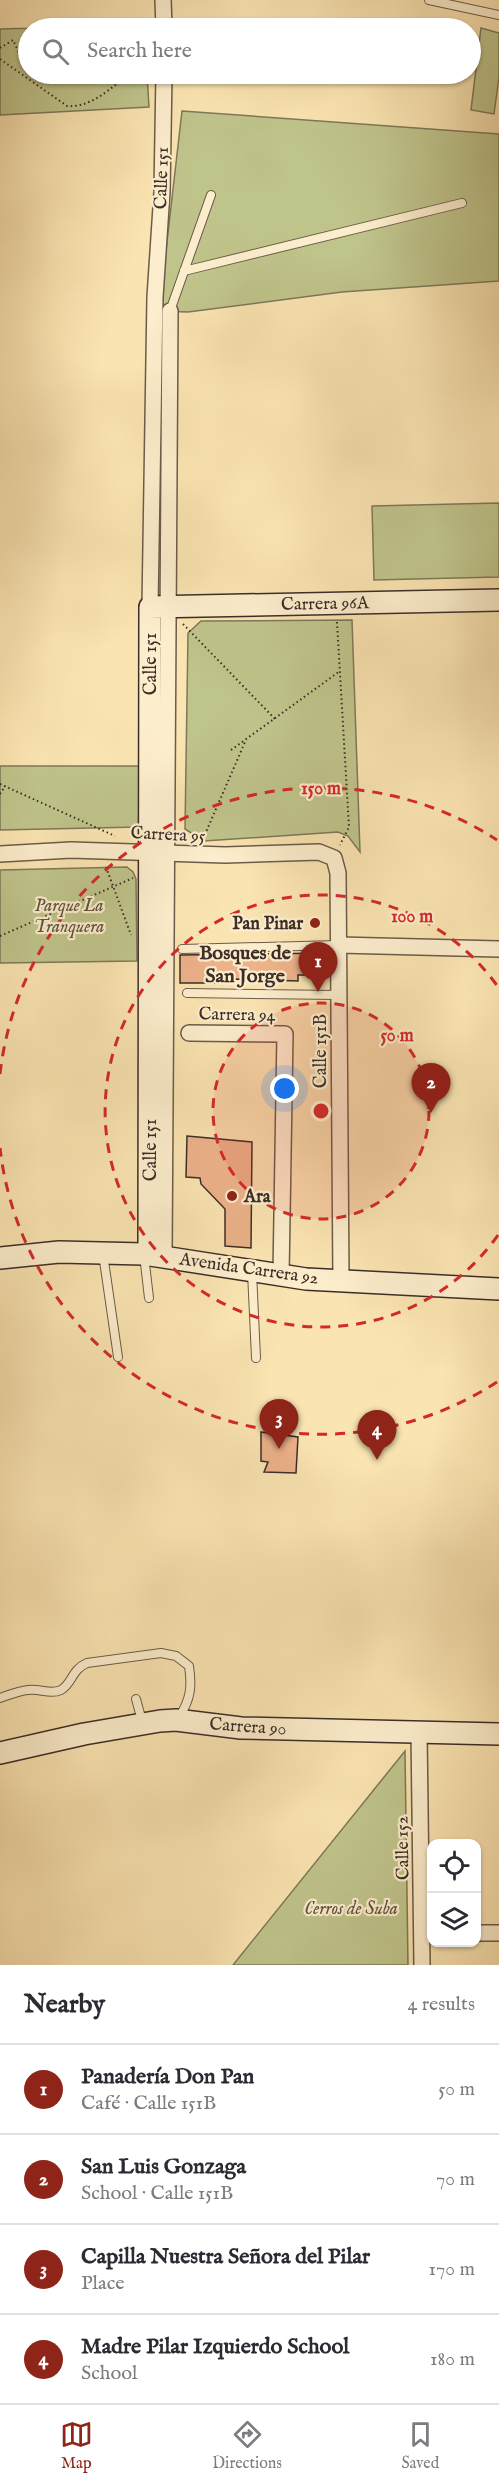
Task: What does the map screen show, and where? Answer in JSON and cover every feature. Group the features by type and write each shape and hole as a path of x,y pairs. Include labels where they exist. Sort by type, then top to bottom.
{"street":[{"path":"163,0 164,18"},
{"name":"Calle 151","path":"153,1255 158,607 154,297 162,192 164,84"},
{"name":"Calle 151","path":"158,607 170,311"},
{"name":"Carrera 96A","path":"158,607 499,600"},
{"name":"Carrera 95","path":"0,854 99,850 155,859 196,855 319,852 334,858"},
{"name":"Calle 151B","path":"334,858 338,873 341,1281"},
{"path":"339,945 499,949"},
{"name":"Carrera 94","path":"189,1033 285,1034 280,1275"},
{"name":"Avenida Carrera 92","path":"0,1258 59,1252 153,1255 280,1275 341,1281 499,1289"},
{"name":"Carrera 90","path":"0,1753 142,1723 176,1720 241,1728 499,1734"},
{"name":"Calle 152","path":"419,1731 427,1934 422,1965"},
{"path":"481,1933 499,1933"}],"lane":[{"path":"429,0 499,15"},
{"path":"170,311 211,195"},
{"path":"184,271 462,203"},
{"path":"182,949 339,945"},
{"path":"187,993 339,995"},
{"path":"103,1253 118,1357"},
{"path":"149,1298 153,1255"},
{"path":"252,1270 256,1358"},
{"path":"0,1698 29,1689 52,1692 61,1690 69,1683 78,1666 87,1663 160,1653 176,1656 189,1666 192,1686 189,1702 176,1720"},
{"path":"135,1699 142,1723"}],"path":[{"path":"0,48 13,40 18,50"},
{"path":"0,59 18,71"},
{"path":"37,84 67,106 78,107 92,101 116,84"},
{"path":"334,858 350,827 336,603"},
{"path":"158,607 275,718"},
{"path":"231,750 340,671"},
{"path":"196,855 246,740"},
{"path":"0,784 119,838"},
{"path":"0,794 5,786"},
{"path":"99,850 133,941"},
{"path":"0,936 113,887 155,859"}],"green space":[{"path":"18,28 18,84 148,84 149,107 0,115 0,29"},
{"path":"481,28 499,33 499,77 494,114 471,110 474,84 481,84"},
{"path":"182,111 499,134 499,281 342,292 188,312 159,311"},
{"path":"499,503 499,577 374,580 372,506"},
{"path":"352,620 360,852 348,836 338,832 204,841 185,829 188,633 201,621"},
{"path":"0,766 139,766 139,827 0,830"},
{"name":"Parque La Tranquera","path":"127,867 136,879 137,961 0,963 0,870"},
{"name":"Cerros de Suba","path":"405,1751 408,1965 233,1965"}],"building":[{"path":"329,953 329,975 298,975 298,981 234,979 234,983 180,983 180,955"},
{"name":"Ara","path":"187,1136 252,1142 251,1248 225,1246 225,1209 201,1184 200,1178 186,1177"},
{"path":"261,1432 298,1437 296,1473 264,1472 268,1462 261,1461"}],"place":[{"name":"Pan Pinar","path":"315,923"},
{"name":"Panadería Don Pan","path":"318,992"},
{"name":"San Luis Gonzaga","path":"431,1113"},
{"name":"Ara","path":"232,1196"},
{"name":"Capilla Nuestra Señora del Pilar","path":"279,1449"},
{"name":"Madre Pilar Izquierdo School","path":"377,1460"}],"district":[{"name":"Bosques de San Jorge","path":"245,964"}]}
